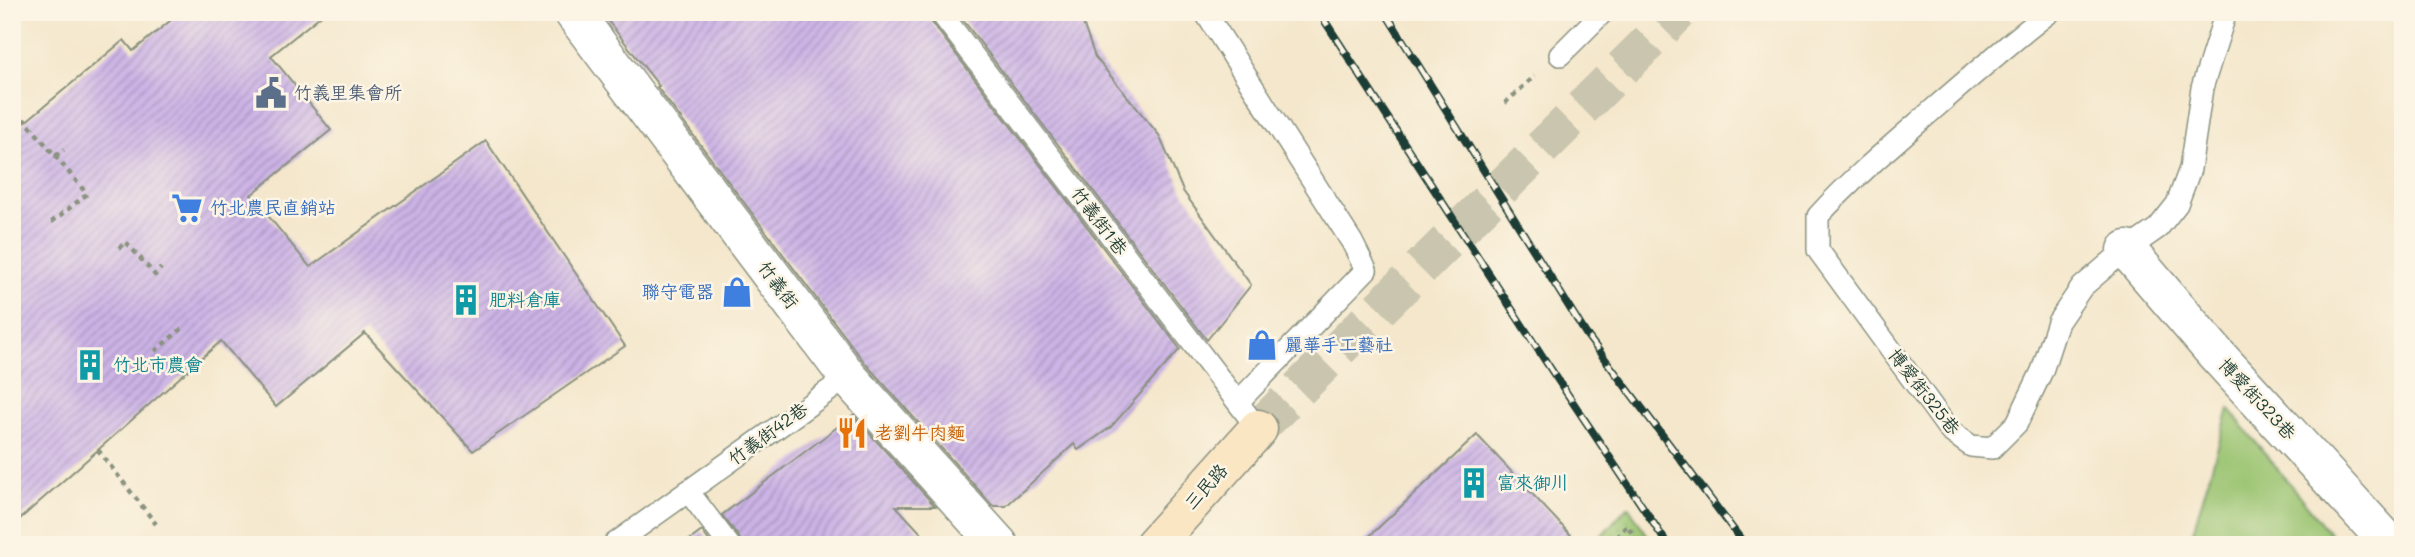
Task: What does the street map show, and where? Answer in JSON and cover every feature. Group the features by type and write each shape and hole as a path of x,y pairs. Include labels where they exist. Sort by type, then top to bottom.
{"street":[{"name":"竹義街","path":"573,12 848,377 999,545"},
{"name":"博愛街323巷","path":"2127,250 2215,353 2391,545"},
{"name":"三民路","path":"1154,545 1248,415"}],"lane":[{"name":"竹義街1巷","path":"940,12 1248,415"},
{"path":"1205,12 1352,242 1366,270 1248,415"},
{"name":"博愛街325巷","path":"2050,12 2012,41 1839,193 1818,216 1818,250 1950,431 1971,446 1992,448 2017,423 2042,371 2058,322 2082,287 2158,228 2177,204 2190,169 2203,88 2226,12"},
{"path":"1560,55 1602,13"},
{"name":"竹義街42巷","path":"613,545 848,377"},
{"path":"688,491 729,545"}],"path":[{"path":"12,117 26,121 88,194 48,225"},
{"path":"55,156 64,150"},
{"path":"119,248 126,243 155,275 162,268"},
{"path":"155,351 185,326"},
{"path":"98,450 156,524"},
{"path":"1609,545 1627,526 1639,545"}],"green space":[{"path":"2229,409 2339,545 2189,545"},
{"path":"1628,506 1654,545 1593,545"}],"building":[{"path":"181,12 325,12 271,56 331,130 251,195 310,267 486,141 625,346 473,451 365,333 276,407 221,341 12,526 12,133 124,40 133,51"},
{"path":"601,12 927,12 930,20 1180,349 1111,427 1078,450 1074,444 1006,506 993,506 865,363"},
{"path":"957,12 1079,12 1095,57 1159,135 1183,191 1251,285 1207,340"},
{"path":"853,415 935,506 896,506 932,545 742,545 722,515"},
{"name":"富來御川","path":"1477,435 1580,545 1360,545"},
{"path":"702,531 712,545 683,545"}],"tunnel":[{"path":"1258,429 1679,12"}],"railway":[{"path":"1319,12 1668,545"},
{"path":"1385,12 1586,334 1745,545"}],"place":[{"name":"竹義里集會所","path":"271,93"},
{"name":"竹北農民直銷站","path":"187,208"},
{"name":"聯守電器","path":"737,292"},
{"name":"肥料倉庫","path":"466,300"},
{"name":"麗華手工藝社","path":"1262,345"},
{"name":"竹北市農會","path":"90,365"},
{"name":"老劉牛肉麵","path":"852,433"},
{"name":"富來御川","path":"1474,483"}]}
